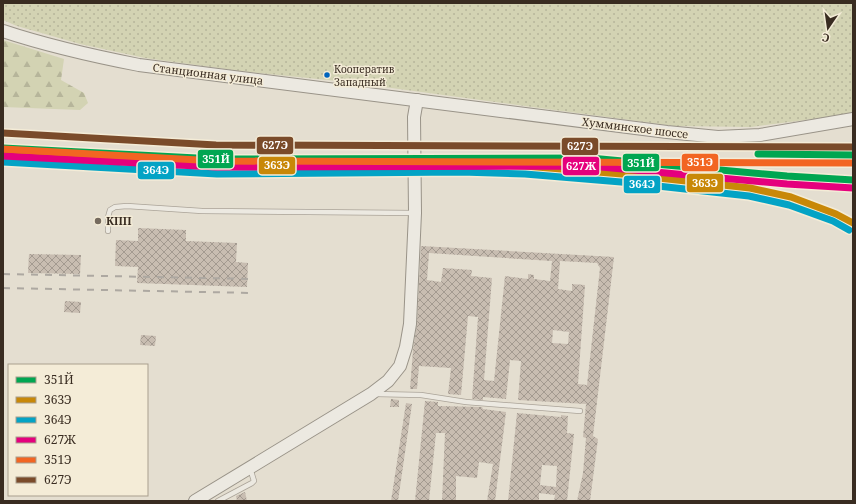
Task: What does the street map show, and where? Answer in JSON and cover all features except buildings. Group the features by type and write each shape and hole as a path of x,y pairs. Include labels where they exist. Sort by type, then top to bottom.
{"main road":[{"name":"Станционная улица","path":"3,31 91,56 140,65 417,100"},
{"name":"Хумминское шоссе","path":"417,100 667,132 718,137 760,135 853,119"},
{"path":"203,499 250,467 371,394 388,381 400,366 406,347 410,324 415,213 414,117 417,100"}],"lane":[{"path":"108,231 108,217 110,210 115,207 127,206 202,211 415,213"},
{"path":"371,394 421,395 466,402 580,412"},
{"path":"218,501 254,481 250,467"}],"green space":[{"path":"3,3 853,3 853,114 751,127 674,126 347,82 240,71 145,58 80,44 17,26 3,20"},
{"path":"3,40 64,59 61,80 84,93 88,103 80,110 3,107"}],"railway":[{"path":"3,274 254,279"},
{"path":"3,288 253,293"}],"transit line":[{"name":"627Э","path":"3,133 216,145 853,147"},
{"name":"351Й","path":"3,148 216,159 590,158 787,176 853,180"},
{"name":"351Э","path":"3,149 216,161 853,163"},
{"name":"363Э","path":"3,154 217,166 461,164 525,166 622,174 750,188 791,197 836,214 853,223"},
{"name":"351Й","path":"758,154 853,155"},
{"name":"627Ж","path":"3,156 216,167 590,166 787,184 853,188"},
{"name":"364Э","path":"3,162 217,174 461,172 525,174 621,182 749,196 789,205 833,221 849,230"}],"place":[{"name":"Кооператив Западный","path":"327,75"},
{"name":"КПП","path":"98,221"}]}
